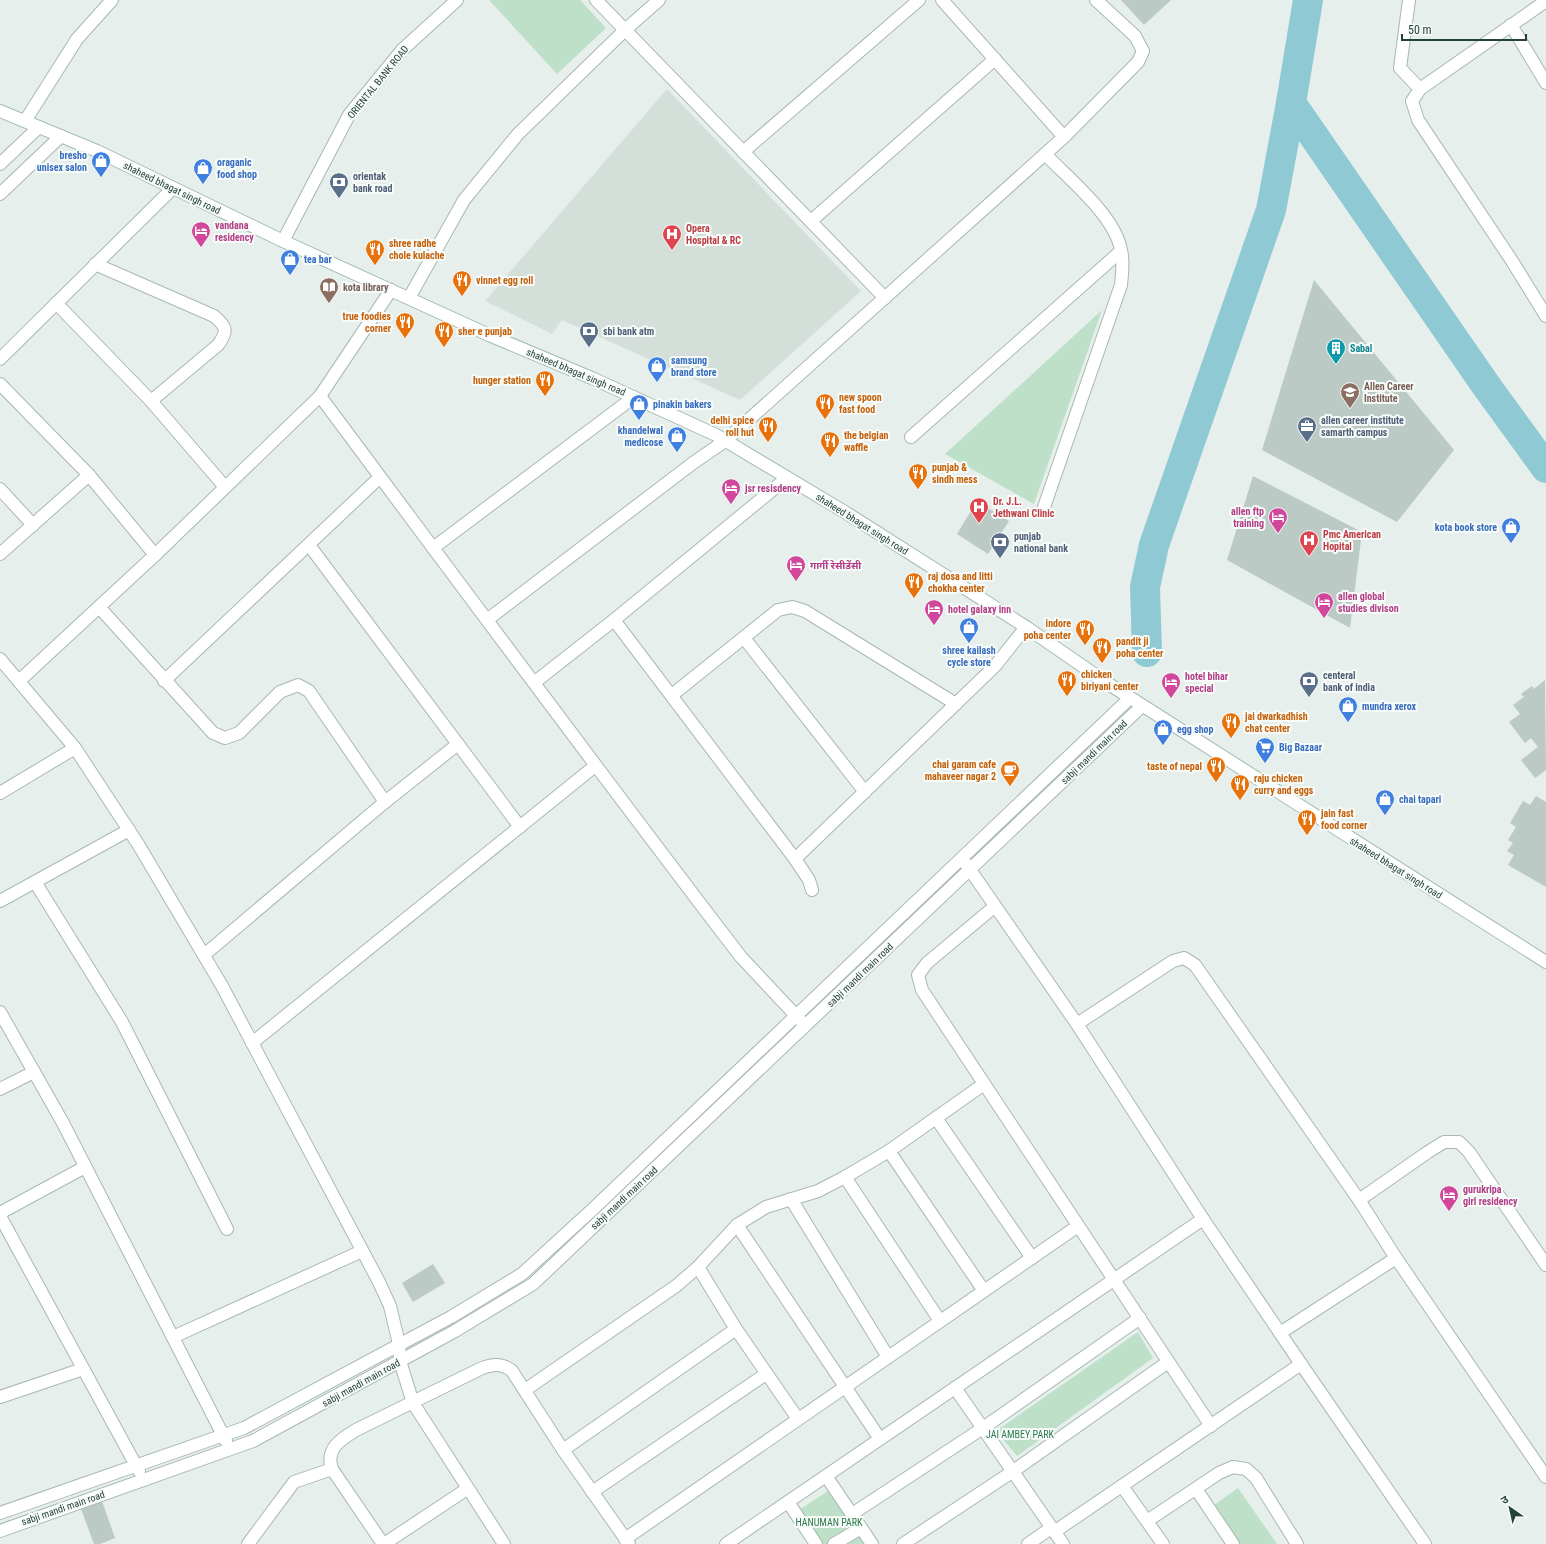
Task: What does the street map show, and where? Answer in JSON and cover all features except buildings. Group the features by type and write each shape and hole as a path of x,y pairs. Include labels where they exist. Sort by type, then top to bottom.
{"street":[{"path":"25,121 78,39 112,0"},
{"name":"ORIENTAL BANK ROAD","path":"283,241 349,115 402,50 457,0"},
{"path":"596,0 885,298"},
{"path":"409,298 464,200 518,134 625,30 659,0"},
{"path":"743,152 919,0"},
{"path":"942,0 1064,137"},
{"path":"486,620 687,468 726,441 1064,137 1138,62 1143,51 1135,36 1096,0"},
{"path":"1409,0 1400,68 1420,89"},
{"path":"1546,1 1420,89 1412,100 1418,120 1512,261 1546,316"},
{"path":"1511,25 1546,83"},
{"path":"811,221 995,58"},
{"name":"shaheed bhagat singh road","path":"0,111 97,151 283,241 634,397 726,441 1026,627 1142,706 1546,962"},
{"path":"0,164 38,127"},
{"path":"0,194 61,136"},
{"path":"1043,510 1121,285 1122,270 1121,251 1115,232 1102,213 1045,154"},
{"path":"0,358 173,188"},
{"path":"911,437 1121,251"},
{"path":"96,264 214,316 223,323 226,329 224,336 218,345 151,401"},
{"path":"19,681 156,555 320,396 391,290"},
{"path":"56,303 151,401 225,487"},
{"path":"0,384 89,475 156,555"},
{"path":"320,396 486,620 535,682 595,766 741,957 806,1026"},
{"path":"433,548 634,397"},
{"path":"0,554 89,475"},
{"path":"164,681 380,477"},
{"path":"535,682 614,620 787,478"},
{"path":"0,489 32,525"},
{"path":"309,545 520,827"},
{"path":"99,607 164,681 213,733 225,738 239,733 280,692 298,685 309,691 386,802"},
{"path":"672,695 778,610 792,607 805,611 956,704"},
{"path":"614,620 795,859 809,880 812,890"},
{"path":"795,859 995,666 1026,627"},
{"path":"744,638 864,792"},
{"path":"0,659 75,748 129,830 204,955 252,1043 390,1306 399,1344 400,1361 413,1403 467,1489 504,1544"},
{"path":"0,1513 244,1428 451,1317 522,1274 1130,698"},
{"name":"sabji mandi main road","path":"0,1531 253,1441 455,1331 533,1284 1142,706"},
{"path":"204,955 386,802 458,744"},
{"path":"0,793 75,748"},
{"path":"252,1043 595,766"},
{"path":"0,901 129,830"},
{"path":"961,858 1077,1024 1203,1219 1301,1364 1426,1544"},
{"path":"35,882 122,1022 227,1229"},
{"path":"994,907 927,963 918,975 922,990 1211,1426"},
{"path":"1077,1024 1173,961 1184,958 1196,965 1360,1200 1396,1258 1546,1477"},
{"path":"0,1012 85,1167 224,1435 228,1450"},
{"path":"0,1089 34,1072"},
{"path":"525,1390 676,1286 698,1266 737,1225 766,1207 818,1190 845,1177 889,1151 984,1084"},
{"path":"936,1118 1032,1258"},
{"path":"1360,1200 1444,1142 1459,1142 1470,1152 1546,1265"},
{"path":"889,1151 984,1291"},
{"path":"85,1167 0,1214 83,1370 144,1480"},
{"path":"845,1177 940,1321"},
{"path":"791,1199 888,1357"},
{"path":"726,1544 1203,1219"},
{"path":"737,1225 880,1439"},
{"path":"467,1489 384,1544 332,1469 329,1460 332,1450 344,1437 482,1368 493,1364 505,1365 512,1371 563,1450 627,1541 798,1419 1078,1226"},
{"path":"173,1337 362,1251"},
{"path":"1280,1333 1396,1258"},
{"path":"698,1266 736,1329 798,1419"},
{"path":"852,1514 983,1428 1140,1318"},
{"path":"563,1450 736,1329"},
{"path":"903,1544 1012,1472 1168,1362"},
{"path":"1028,1544 1053,1530 1122,1486 1301,1364"},
{"path":"0,1397 83,1370"},
{"path":"592,1492 766,1374"},
{"path":"955,1388 1062,1544"},
{"path":"1147,1521 1219,1473 1233,1467 1246,1469 1256,1478 1298,1544"},
{"path":"248,1544 294,1482 332,1469"},
{"path":"826,1476 872,1544"},
{"path":"1122,1486 1163,1544"},
{"path":"1196,1489 1233,1544"},
{"path":"788,1502 816,1544"},
{"path":"834,1544 861,1528"}],"shaded area":[{"path":"667,89 861,291 740,400 562,320 552,334 485,301"}],"green space":[{"path":"489,0 580,0 606,28 557,74"},
{"path":"1102,310 1034,504 945,454"},
{"name":"JAI AMBEY PARK","path":"1138,1332 1153,1358 1017,1456 996,1431"},
{"path":"1238,1488 1277,1544 1235,1544 1210,1508"},
{"name":"HANUMAN PARK","path":"828,1491 865,1544 822,1544 799,1510"}],"waterway":[{"path":"1308,0 1291,103 1485,384 1546,468"},
{"path":"1147,652 1145,587 1154,545 1271,210 1291,103"}],"place":[{"name":"bresho unisex salon","path":"101,178"},
{"name":"oraganic food shop","path":"203,185"},
{"name":"orientak bank road","path":"339,199"},
{"name":"vandana residency","path":"201,248"},
{"name":"Opera Hospital & RC","path":"672,251"},
{"name":"shree radhe chole kulache","path":"375,266"},
{"name":"tea bar","path":"290,276"},
{"name":"vinnet egg roll","path":"462,297"},
{"name":"kota library","path":"329,304"},
{"name":"true foodies corner","path":"405,339"},
{"name":"sher e punjab","path":"444,348"},
{"name":"sbi bank atm","path":"589,348"},
{"name":"Sabal","path":"1336,365"},
{"name":"samsung brand store","path":"657,383"},
{"name":"hunger station","path":"545,397"},
{"name":"Allen Career Institute","path":"1350,409"},
{"name":"new spoon fast food","path":"825,420"},
{"name":"pinakin bakers","path":"639,421"},
{"name":"delhi spice roll hut","path":"768,443"},
{"name":"allen career institute samarth campus","path":"1307,443"},
{"name":"khandelwal medicose","path":"677,453"},
{"name":"the belgian waffle","path":"830,458"},
{"name":"punjab & sindh mess","path":"918,490"},
{"name":"jsr resisdency","path":"731,505"},
{"name":"Dr. J.L. Jethwani Clinic","path":"979,524"},
{"name":"allen ftp training","path":"1278,534"},
{"name":"kota book store","path":"1511,544"},
{"name":"Pmc American Hopital","path":"1309,557"},
{"name":"punjab national bank","path":"1000,559"},
{"name":"गार्गी रेसीडेंसी","path":"796,582"},
{"name":"raj dosa and litti chokha center","path":"914,599"},
{"name":"allen global studies divison","path":"1324,619"},
{"name":"hotel galaxy inn","path":"934,626"},
{"name":"shree kailash cycle store","path":"969,644"},
{"name":"indore poha center","path":"1085,646"},
{"name":"pandit ji poha center","path":"1102,664"},
{"name":"chicken biriyani center","path":"1067,697"},
{"name":"centeral bank of india","path":"1309,698"},
{"name":"hotel bihar special","path":"1171,699"},
{"name":"mundra xerox","path":"1348,723"},
{"name":"jai dwarkadhish chat center","path":"1231,739"},
{"name":"egg shop","path":"1163,746"},
{"name":"Big Bazaar","path":"1265,764"},
{"name":"taste of nepal","path":"1216,783"},
{"name":"chai garam cafe mahaveer nagar 2","path":"1010,787"},
{"name":"raju chicken curry and eggs","path":"1240,801"},
{"name":"chai tapari","path":"1385,816"},
{"name":"jain fast food corner","path":"1307,836"},
{"name":"gurukripa girl residency","path":"1449,1212"}]}
